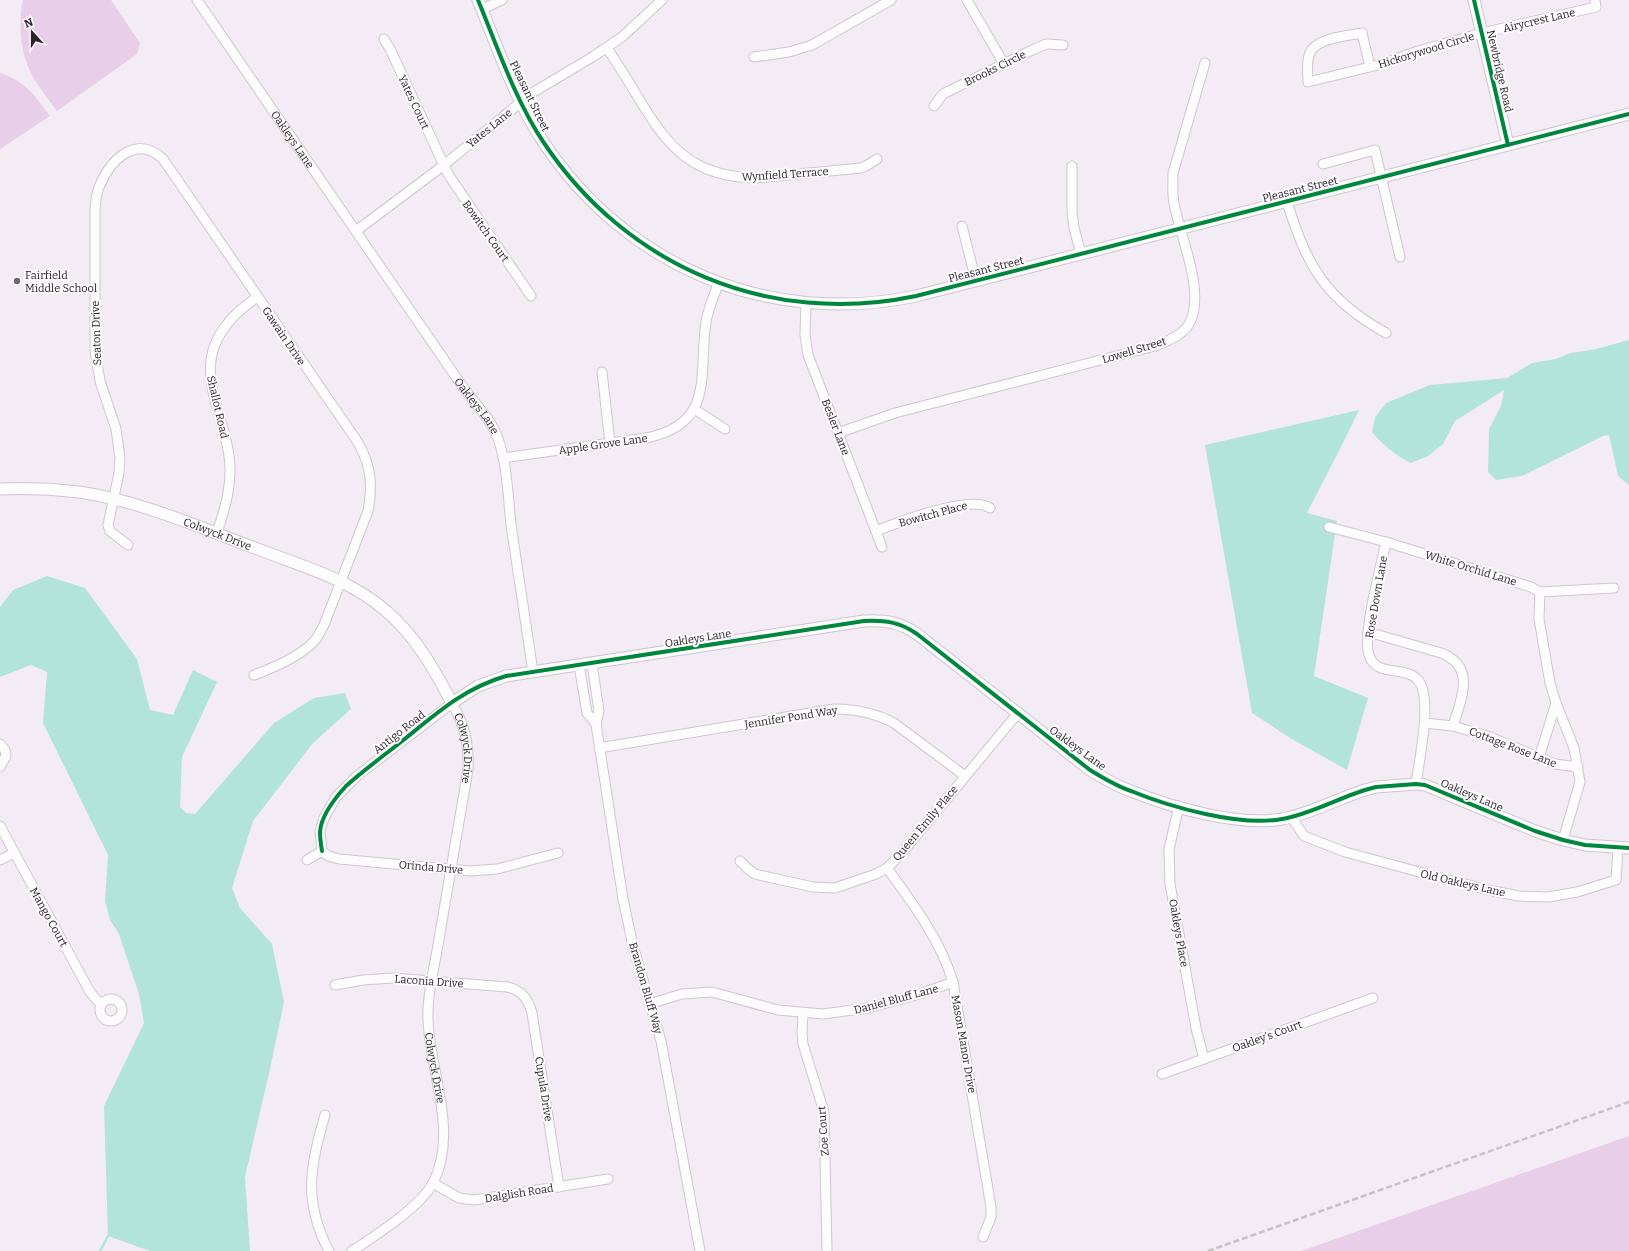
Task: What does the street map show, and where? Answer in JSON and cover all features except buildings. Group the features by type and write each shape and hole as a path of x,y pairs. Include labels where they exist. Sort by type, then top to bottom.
{"street":[{"name":"Oakleys Lane","path":"197,0 445,361 489,421 499,442 503,458 510,505 511,525 533,672 864,621 881,620 900,624 918,634 1084,765 1105,779 1131,791 1179,806 1207,814 1243,820 1267,821 1291,817 1376,787 1416,784 1436,789 1535,831 1563,840 1585,845 1624,848"},
{"path":"480,4 502,0"},
{"name":"Yates Lane","path":"356,231 444,165 521,101 549,82 607,48 622,37 662,0"},
{"path":"754,57 789,52 812,45 891,0"},
{"path":"967,0 1004,64"},
{"name":"Newbridge Road","path":"1474,0 1508,145"},
{"name":"Airycrest Lane","path":"1482,32 1596,3"},
{"name":"Pleasant Street","path":"480,4 521,101 543,142 561,168 591,202 626,232 651,250 682,268 718,284 761,296 806,303 839,305 889,301 916,296 1629,114"},
{"name":"Hickorywood Circle","path":"1370,67 1362,33 1330,40 1315,46 1309,54 1308,82 1370,67 1482,32"},
{"name":"Yates Court","path":"384,39 444,165"},
{"name":"Brooks Circle","path":"934,106 943,94 1046,44 1063,45"},
{"name":"Wynfield Terrace","path":"607,48 649,116 664,137 683,155 706,169 734,176 756,178 861,168 877,159"},
{"name":"Lowell Street","path":"838,433 895,413 1166,342 1182,332 1191,321 1196,294 1174,204 1172,189 1173,173 1205,62"},
{"name":"Gawain Drive","path":"110,166 132,149 147,149 158,154 163,159 357,441 367,462 371,484 371,495 368,511 324,625 309,646 276,666 254,675"},
{"path":"1323,164 1375,150 1400,257"},
{"name":"Bowitch Court","path":"444,165 454,185 531,296"},
{"name":"Seaton Drive","path":"110,166 99,186 96,201 94,332 95,351 100,381 116,429 119,443 119,473 108,520 110,531 128,545"},
{"path":"1072,166 1072,211 1081,254"},
{"path":"1287,202 1304,251 1313,268 1326,286 1346,307 1386,333"},
{"path":"962,226 976,281"},
{"name":"Apple Grove Lane","path":"503,458 662,435 671,431 682,423 690,416 701,390 706,320 718,284"},
{"name":"Shallot Road","path":"216,534 226,504 230,473 226,438 211,384 210,363 215,344 227,323 258,297"},
{"name":"Besler Lane","path":"806,303 805,335 807,351 882,547"},
{"path":"602,372 610,443"},
{"path":"694,409 725,429"},
{"name":"Colwyck Drive","path":"0,489 79,492 154,510 325,574 363,593 408,632 421,650 463,723 467,738 468,769 432,981 428,1020 442,1117 444,1148 433,1183 413,1205 365,1243 352,1251"},
{"name":"Bowitch Place","path":"876,531 918,516 969,503 983,504 990,508"},
{"name":"White Orchid Lane","path":"1329,526 1531,587 1540,592 1614,588"},
{"name":"Rose Down Lane","path":"1386,542 1368,632 1369,656 1375,665 1386,670 1410,674 1418,679 1424,693 1425,723 1416,784"},
{"path":"1540,592 1539,619 1550,683 1556,703 1574,748 1578,767 1579,787 1563,840"},
{"path":"1368,632 1441,653 1456,662 1463,675 1464,686 1454,726"},
{"name":"Brandon Bluff Way","path":"592,664 599,711 596,724 599,748 623,899 633,946 661,1041 700,1251"},
{"name":"Brandon Bluff Way","path":"579,666 587,713 596,724"},
{"name":"Antigo Road","path":"322,851 320,831 324,818 336,797 357,776 452,702 468,692 489,681 506,676 533,672"},
{"path":"1539,758 1556,703"},
{"name":"Jennifer Pond Way","path":"599,748 834,709 846,709 883,717 894,723 965,776"},
{"name":"Queen Emily Place","path":"740,860 755,874 822,888 834,888 876,874 887,868 901,854 1018,713"},
{"name":"Cottage Rose Lane","path":"1425,723 1454,726 1490,737 1539,758 1563,766 1578,767"},
{"path":"0,744 5,750 6,756 0,767"},
{"name":"Oakleys Place","path":"1179,806 1169,850 1170,884 1196,1028 1204,1059"},
{"name":"Old Oakleys Lane","path":"1291,817 1304,836 1345,852 1449,880 1519,896 1537,897 1562,895 1616,880 1624,848"},
{"name":"Mango Court","path":"0,826 90,992 101,1005"},
{"path":"307,860 322,851"},
{"name":"Orinda Drive","path":"322,851 328,856 339,859 485,871 558,853"},
{"path":"0,860 14,853"},
{"name":"Mason Manor Drive","path":"887,868 920,913 939,945 948,964 953,982 991,1207 991,1217 983,1237"},
{"name":"Laconia Drive","path":"335,985 379,978 508,987 522,993"},
{"name":"Daniel Bluff Lane","path":"649,1004 682,994 712,992 778,1010 823,1014 868,1008 923,993 953,982"},
{"name":"Cupula Drive","path":"522,993 529,1003 532,1013 559,1187"},
{"name":"Oakley's Court","path":"1162,1074 1373,998"},
{"name":"Zoe Court","path":"803,1013 803,1044 824,1112 827,1251"},
{"path":"326,1115 319,1135 313,1164 311,1191 314,1214 318,1229 329,1251"},
{"name":"Dalglish Road","path":"433,1183 458,1198 474,1200 608,1180"}],"shaded area":[{"path":"23,0 111,0 140,43 137,54 57,111 43,93 27,65 22,44 21,29"},
{"path":"0,73 17,80 29,90 50,116 0,149"},
{"path":"1629,340 1629,485 1618,476 1609,435 1603,436 1522,476 1496,480 1488,472 1489,429 1501,406 1504,390 1455,421 1443,444 1428,456 1411,463 1390,450 1372,432 1375,417 1386,403 1430,385 1507,378 1532,363 1556,359 1571,353 1596,349"},
{"path":"1359,410 1307,513 1337,521 1314,676 1368,698 1347,770 1290,738 1252,713 1205,445"},
{"path":"47,576 85,588 137,659 150,710 173,715 193,670 217,682 182,757 180,807 186,813 195,814 274,723 314,698 345,693 351,709 313,743 253,821 232,888 240,908 272,944 284,1002 245,1177 250,1251 150,1251 108,1236 104,1106 144,1023 139,994 119,934 110,920 105,901 108,855 43,723 47,672 31,665 0,677 0,607 13,590"},
{"path":"1629,1136 1629,1251 1301,1251"}],"waterway":[{"path":"100,1251 108,1236"}],"railway":[{"path":"1208,1251 1629,1102"}],"cycle path":[{"path":"478,0 516,92 534,127 544,143 578,186 616,224 659,254 706,278 756,294 808,303 861,303 916,296 1629,114"},
{"path":"1474,0 1508,145"},
{"path":"322,851 320,832 323,819 333,801 346,786 441,710 465,694 491,681 506,676 864,621 898,624 911,630 1090,770 1120,787 1185,809 1226,818 1265,821 1302,814 1355,793 1376,787 1416,784 1425,785 1535,831 1563,840 1585,845 1629,848"}],"place":[{"name":"Fairfield Middle School","path":"17,281"}]}
